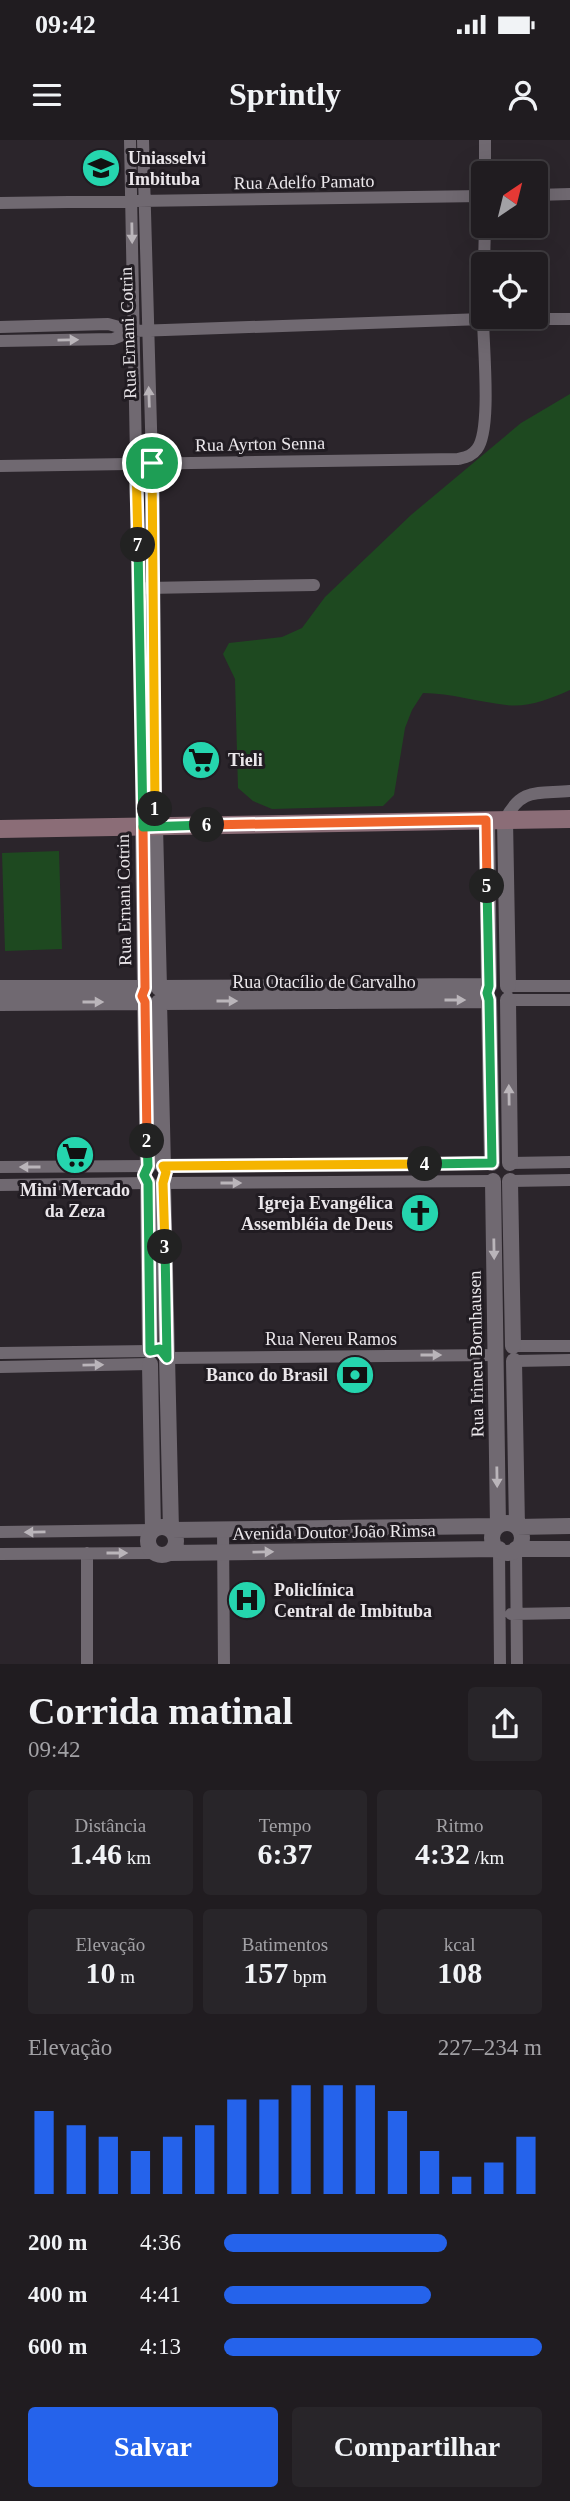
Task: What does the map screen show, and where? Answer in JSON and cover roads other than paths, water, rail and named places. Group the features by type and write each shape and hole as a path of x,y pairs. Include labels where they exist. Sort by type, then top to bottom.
{"main road":[{"path":"3,827 570,819"}],"street":[{"name":"Rua Ernani Cotrin","path":"130,140 138,202"},
{"name":"Rua Ernani Cotrin","path":"143,140 138,202 140,331 136,463 139,588 147,678 155,1166 166,1172 155,1183"},
{"path":"485,140 485,161"},
{"path":"548,195 570,194"},
{"name":"Rua Adelfo Pamato","path":"0,203 471,196"},
{"path":"0,341 113,339 140,331 471,318"},
{"path":"548,319 570,319"},
{"path":"0,327 108,324 140,331"},
{"name":"Rua Ayrton Senna","path":"0,466 458,459 469,456 477,450 485,432 483,329"},
{"name":"Rua Ernani Cotrin","path":"140,331 152,463 153,588 147,678"},
{"path":"139,588 314,585"},
{"path":"517,1664 516,1549 522,1538 517,1527 510,1181 514,1170 510,1163 505,820 519,798 530,794 570,791"},
{"path":"486,820 492,1163 489,1174 493,1181"},
{"path":"488,902 507,901"},
{"path":"566,986 566,1000 508,993 566,986"},
{"name":"Rua Otacílio de Carvalho","path":"0,988 54,995 489,993 499,1005 508,993"},
{"name":"Rua Otacílio de Carvalho","path":"0,1003 54,995"},
{"path":"491,1062 509,1062"},
{"path":"0,1167 492,1163 503,1159 510,1163 570,1162"},
{"path":"0,1185 493,1181 504,1184 510,1181 570,1181"},
{"name":"Rua Irineu Bornhausen","path":"493,1181 498,1526"},
{"path":"155,1183 157,1291 150,1358 153,1530 148,1542 162,1553 176,1542 171,1530 167,1358 157,1291"},
{"path":"494,1292 512,1291"},
{"path":"513,1354 570,1346"},
{"path":"0,1353 67,1352 150,1358 159,1367 167,1358"},
{"path":"67,1352 68,1366"},
{"path":"496,1355 501,1363 508,1364 513,1354"},
{"path":"513,1354 570,1360"},
{"name":"Rua Nereu Ramos","path":"167,1358 496,1355"},
{"path":"0,1367 68,1366 150,1358"},
{"path":"151,1416 168,1416"},
{"path":"152,1473 170,1474"},
{"path":"500,1664 499,1549 493,1538 498,1526 505,1523 517,1527 570,1526"},
{"name":"Avenida Doutor João Rimsa","path":"171,1530 498,1526"},
{"path":"0,1532 153,1530 162,1527 171,1530"},
{"path":"223,1529 224,1664"},
{"path":"499,1549 508,1552 516,1549 570,1549"},
{"name":"Avenida Doutor João Rimsa","path":"0,1554 499,1549"},
{"path":"87,1553 87,1664"},
{"path":"499,1614 570,1613"}],"place":[{"name":"Uniasselvi Imbituba","path":"101,168"},
{"name":"Tieli","path":"201,760"},
{"name":"Mini Mercado da Zeza","path":"75,1155"},
{"name":"Igreja Evangélica Assembléia de Deus","path":"420,1213"},
{"name":"Banco do Brasil","path":"355,1375"},
{"name":"Policlínica Central de Imbituba","path":"247,1600"}]}
